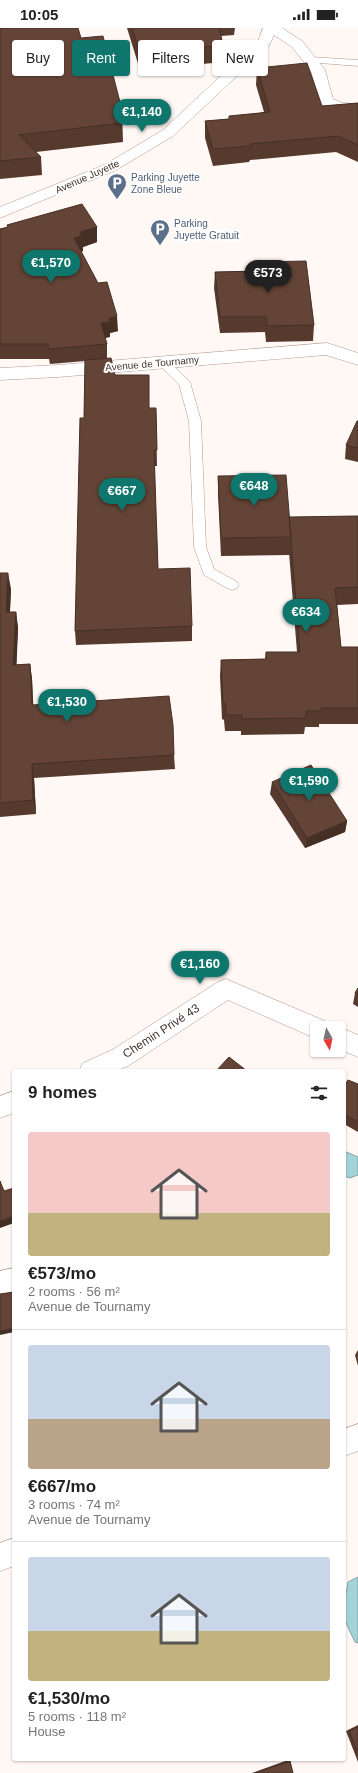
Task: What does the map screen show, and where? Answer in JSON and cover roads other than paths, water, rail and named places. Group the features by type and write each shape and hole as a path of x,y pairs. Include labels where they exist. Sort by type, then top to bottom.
{"street":[{"name":"Avenue Juyette","path":"0,213 111,167 168,133 264,43 270,28"},
{"path":"273,28 297,44 318,70 326,102 342,107 358,108"},
{"name":"Avenue de Tournamy","path":"0,374 327,349 358,359"},
{"name":"Chemin Privé 43","path":"95,1069 120,1058 226,989 310,1025"},
{"path":"346,1041 358,1046"},
{"path":"0,1107 12,1103"},
{"path":"0,1284 12,1281"},
{"path":"346,1442 358,1437"},
{"path":"0,1557 12,1553"}],"lane":[{"path":"310,60 358,63"},
{"path":"162,362 184,382 195,421 200,547 209,572 232,585"}],"water":[{"path":"346,1152 358,1157 358,1175 350,1178 346,1177"},
{"path":"358,1577 358,1643 355,1642 346,1622 346,1593 348,1582"}],"place":[{"name":"Parking Juyette Zone Bleue","path":"117,200"},
{"name":"Parking Juyette Gratuit","path":"160,246"}]}
